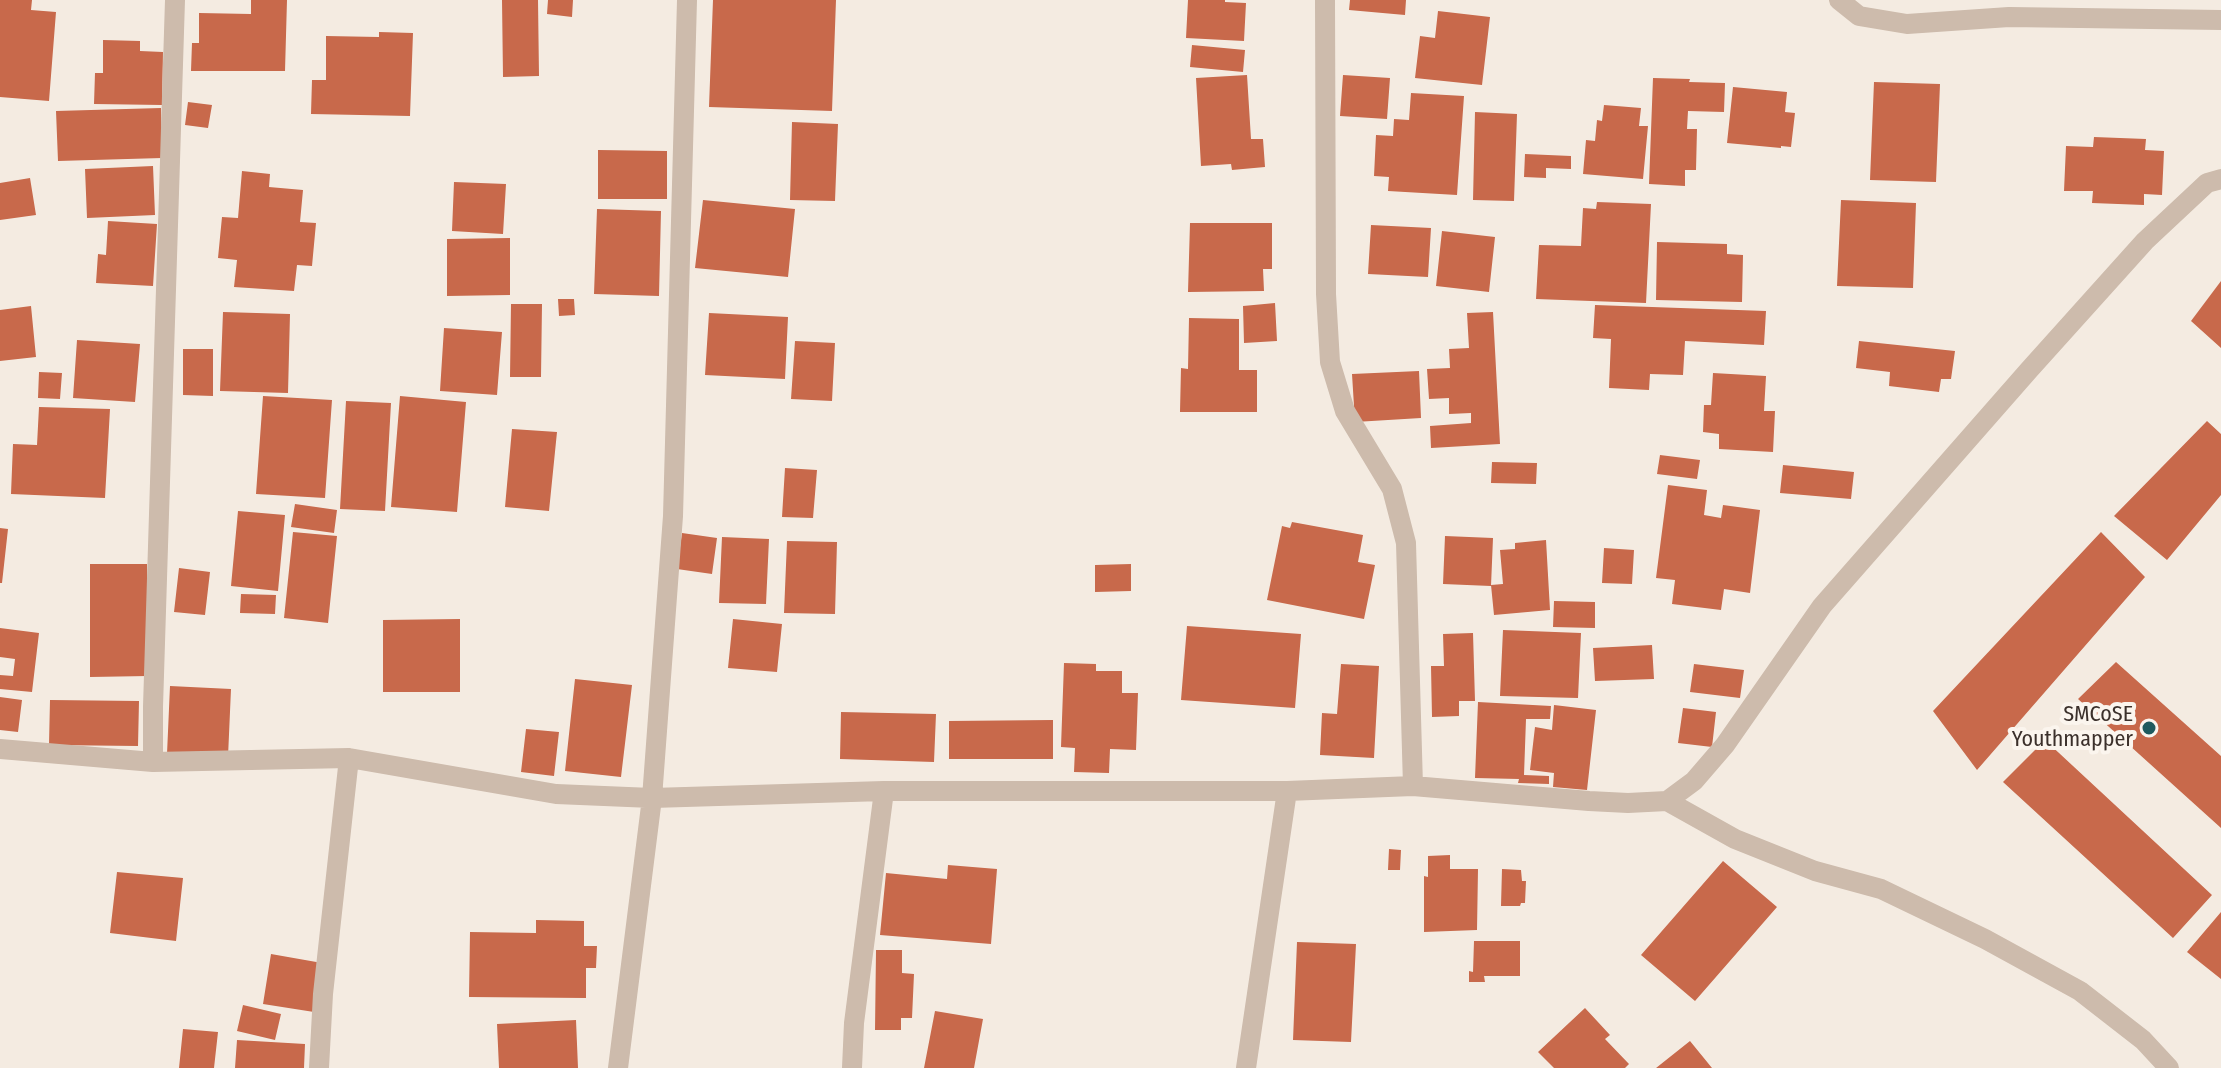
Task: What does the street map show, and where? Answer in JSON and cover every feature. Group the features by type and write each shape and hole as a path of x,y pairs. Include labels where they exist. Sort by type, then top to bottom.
{"street":[{"path":"153,762 175,0"},
{"path":"618,1068 652,798 673,516 687,0"},
{"path":"1325,0 1326,294 1330,362 1345,411 1392,489 1406,543 1413,786"},
{"path":"1839,0 1859,16 1907,24 2009,17 2221,20"},
{"path":"1667,801 1694,781 1725,745 1822,606 2029,370 2145,241 2207,183 2221,179"},
{"path":"0,749 153,762 349,758 556,794 652,798 884,791 1287,791 1413,786 1589,801 1667,801 1735,839 1815,871 1881,889 1985,939 2080,991 2143,1040 2169,1068"},
{"path":"319,1068 323,994 349,758"},
{"path":"852,1068 854,1023 884,791"},
{"path":"1246,1068 1287,791"}],"building":[{"path":"0,0 32,0 31,10 56,12 49,101 0,97"},
{"path":"251,0 287,0 285,71 191,71 192,43 199,43 199,13 251,14"},
{"path":"502,0 538,0 539,76 503,77"},
{"path":"548,0 573,0 572,17 547,14"},
{"path":"713,0 836,0 832,111 709,107"},
{"path":"1188,0 1246,3 1244,41 1186,38"},
{"path":"1350,0 1406,0 1405,15 1349,10"},
{"path":"1438,11 1490,17 1482,85 1415,78 1420,36 1435,38"},
{"path":"379,32 413,33 410,116 311,114 312,80 326,80 326,36 379,37"},
{"path":"103,40 140,41 140,51 163,52 162,105 94,104 95,73 103,73"},
{"path":"1192,45 1245,50 1243,72 1190,67"},
{"path":"1247,75 1251,139 1263,139 1265,167 1232,170 1231,164 1201,166 1196,78"},
{"path":"1343,75 1390,78 1387,119 1340,116"},
{"path":"1653,78 1725,83 1724,112 1688,111 1687,129 1697,129 1696,170 1685,170 1685,186 1649,184"},
{"path":"1874,82 1940,84 1936,182 1870,180"},
{"path":"1733,87 1787,92 1785,112 1795,113 1791,147 1727,143"},
{"path":"1411,93 1464,96 1457,195 1388,191 1389,177 1374,176 1376,135 1393,136 1394,119 1409,120"},
{"path":"188,102 212,105 208,128 185,125"},
{"path":"1604,105 1641,108 1639,126 1648,126 1643,179 1583,174 1586,140 1595,141 1597,120 1602,121"},
{"path":"161,108 162,158 58,161 56,111"},
{"path":"1475,112 1517,114 1514,201 1473,200"},
{"path":"792,122 838,124 835,201 790,200"},
{"path":"2094,137 2146,139 2145,150 2164,151 2162,195 2144,194 2144,205 2092,203 2093,191 2064,191 2066,146 2093,147"},
{"path":"598,150 667,151 667,199 598,199"},
{"path":"1525,154 1571,156 1571,169 1546,168 1546,178 1524,177"},
{"path":"153,166 155,215 87,218 85,169"},
{"path":"242,171 270,174 269,187 303,190 300,222 316,223 312,266 297,265 294,291 234,287 237,260 218,258 222,217 238,218"},
{"path":"30,178 36,215 0,220 0,183"},
{"path":"454,182 506,184 503,234 452,231"},
{"path":"703,200 795,209 788,277 695,268"},
{"path":"1841,200 1916,203 1913,288 1837,286"},
{"path":"1597,202 1651,204 1646,303 1536,299 1539,245 1581,246 1583,208 1596,209"},
{"path":"597,209 661,211 659,296 594,294"},
{"path":"108,221 157,224 153,286 96,283 98,254 106,255"},
{"path":"1190,223 1272,223 1272,269 1263,269 1264,291 1188,292"},
{"path":"1371,225 1431,228 1428,277 1368,274"},
{"path":"1442,231 1495,237 1489,292 1436,286"},
{"path":"510,238 510,295 447,296 447,239"},
{"path":"1657,242 1727,244 1727,254 1743,255 1742,302 1656,300"},
{"path":"2221,281 2221,348 2191,321"},
{"path":"558,299 574,299 575,315 559,316"},
{"path":"1275,303 1277,341 1244,343 1243,306"},
{"path":"511,304 542,304 541,377 510,377"},
{"path":"1595,305 1766,311 1764,345 1685,341 1683,375 1650,374 1649,390 1609,388 1611,339 1593,338"},
{"path":"31,306 36,357 0,361 0,310"},
{"path":"223,312 290,314 288,393 220,391"},
{"path":"1493,312 1500,444 1431,448 1430,426 1471,423 1471,413 1449,414 1449,398 1429,399 1427,369 1450,368 1449,349 1469,348 1467,313"},
{"path":"709,313 788,317 785,379 705,375"},
{"path":"1189,318 1239,319 1239,370 1257,370 1257,412 1180,412 1181,368 1188,369"},
{"path":"444,328 502,332 497,395 440,391"},
{"path":"77,340 140,344 135,402 73,398"},
{"path":"795,341 835,343 832,401 791,399"},
{"path":"1859,341 1955,351 1951,379 1941,379 1939,392 1889,386 1890,372 1856,368"},
{"path":"183,349 213,349 213,396 183,395"},
{"path":"1419,371 1421,418 1355,422 1352,374"},
{"path":"39,372 62,373 60,399 38,398"},
{"path":"1713,373 1766,376 1764,411 1775,411 1773,452 1719,449 1719,434 1703,432 1704,405 1711,405"},
{"path":"263,396 332,400 325,498 256,494"},
{"path":"400,396 466,402 457,512 391,507"},
{"path":"346,401 391,403 385,511 340,509"},
{"path":"39,407 110,409 105,498 11,494 13,444 37,445"},
{"path":"2207,421 2221,434 2221,495 2167,560 2114,516"},
{"path":"512,429 557,432 549,511 505,507"},
{"path":"1660,455 1700,460 1697,479 1657,474"},
{"path":"1492,462 1537,463 1536,484 1491,483"},
{"path":"1783,465 1854,472 1851,499 1780,493"},
{"path":"785,468 817,470 813,518 782,517"},
{"path":"1668,485 1707,490 1704,515 1721,518 1723,505 1760,510 1750,593 1724,589 1721,610 1672,604 1675,580 1656,578"},
{"path":"295,504 337,510 334,533 291,527"},
{"path":"238,511 285,515 278,591 231,586"},
{"path":"1292,522 1363,535 1358,562 1375,565 1364,619 1267,600 1282,526 1290,528"},
{"path":"0,528 8,529 2,583 0,583"},
{"path":"293,532 337,536 328,623 284,618"},
{"path":"2101,532 2145,577 1977,770 1933,711"},
{"path":"682,533 717,538 712,574 677,569"},
{"path":"1445,536 1493,538 1491,586 1443,584"},
{"path":"722,537 769,539 766,604 719,603"},
{"path":"1546,540 1550,610 1494,615 1491,585 1503,584 1500,550 1515,549 1515,543"},
{"path":"787,541 837,542 835,614 784,613"},
{"path":"1604,548 1634,550 1632,584 1602,583"},
{"path":"90,564 147,564 148,676 90,677"},
{"path":"1131,564 1131,591 1095,592 1095,565"},
{"path":"179,568 210,572 205,615 174,612"},
{"path":"241,594 276,595 275,614 240,613"},
{"path":"1554,601 1595,602 1595,628 1553,627"},
{"path":"460,619 460,692 383,692 383,620"},
{"path":"733,619 782,624 777,672 728,668"},
{"path":"1187,626 1301,634 1295,708 1181,700"},
{"path":"0,628 39,633 32,692 0,689 0,675 13,676 15,659 0,657"},
{"path":"1503,630 1581,633 1578,698 1500,696"},
{"path":"1473,633 1475,701 1459,701 1459,716 1432,717 1431,666 1444,666 1443,634"},
{"path":"1652,645 1654,679 1595,681 1593,648"},
{"name":"SMCoSE Youthmapper","path":"2116,662 2221,756 2221,828 2078,699"},
{"path":"1064,663 1096,664 1096,671 1122,671 1122,693 1138,693 1136,750 1110,749 1109,773 1074,772 1075,748 1061,747"},
{"path":"1341,664 1379,666 1374,758 1320,755 1322,713 1337,714"},
{"path":"1694,664 1744,670 1740,698 1690,692"},
{"path":"575,679 632,685 621,777 565,771"},
{"path":"170,686 231,689 228,757 167,754"},
{"path":"0,697 22,700 18,732 0,730"},
{"path":"50,700 139,701 138,746 49,745"},
{"path":"1478,702 1551,706 1550,719 1526,719 1524,775 1549,776 1549,784 1518,783 1519,779 1475,778"},
{"path":"1554,705 1596,710 1587,790 1553,787 1554,773 1530,770 1535,727 1552,730"},
{"path":"1683,708 1716,712 1712,747 1678,743"},
{"path":"841,712 936,714 934,762 840,759"},
{"path":"1053,720 1053,759 949,759 949,721"},
{"path":"526,729 559,732 554,776 521,772"},
{"path":"2045,740 2212,895 2173,938 2003,782"},
{"path":"1389,849 1401,850 1400,870 1388,870"},
{"path":"1450,855 1450,869 1478,869 1477,930 1424,932 1424,876 1428,877 1428,856"},
{"path":"1723,861 1777,907 1695,1001 1641,955"},
{"path":"948,865 997,869 991,944 880,935 886,873 947,879"},
{"path":"1502,869 1521,870 1522,881 1526,881 1525,903 1520,906 1501,906"},
{"path":"117,872 183,878 176,941 110,933"},
{"path":"2221,912 2221,979 2187,952"},
{"path":"536,920 584,921 584,946 597,946 596,968 586,968 586,998 469,997 470,932 536,933"},
{"path":"1474,941 1520,941 1520,976 1484,976 1485,982 1469,982 1469,971 1473,972"},
{"path":"1297,942 1356,944 1351,1042 1293,1040"},
{"path":"876,950 902,950 902,973 914,974 912,1018 901,1018 901,1030 875,1030"},
{"path":"271,954 322,963 314,1012 263,1004"},
{"path":"243,1005 281,1014 275,1040 237,1031"},
{"path":"1585,1008 1610,1035 1605,1039 1629,1064 1625,1068 1554,1068 1538,1052"},
{"path":"935,1011 983,1019 974,1068 924,1068"},
{"path":"576,1020 578,1068 499,1068 497,1024"},
{"path":"183,1029 218,1032 214,1068 179,1068"},
{"path":"237,1040 305,1044 304,1068 235,1068"},
{"path":"1690,1041 1712,1068 1656,1068"}],"place":[{"name":"SMCoSE Youthmapper","path":"2149,728"}]}
